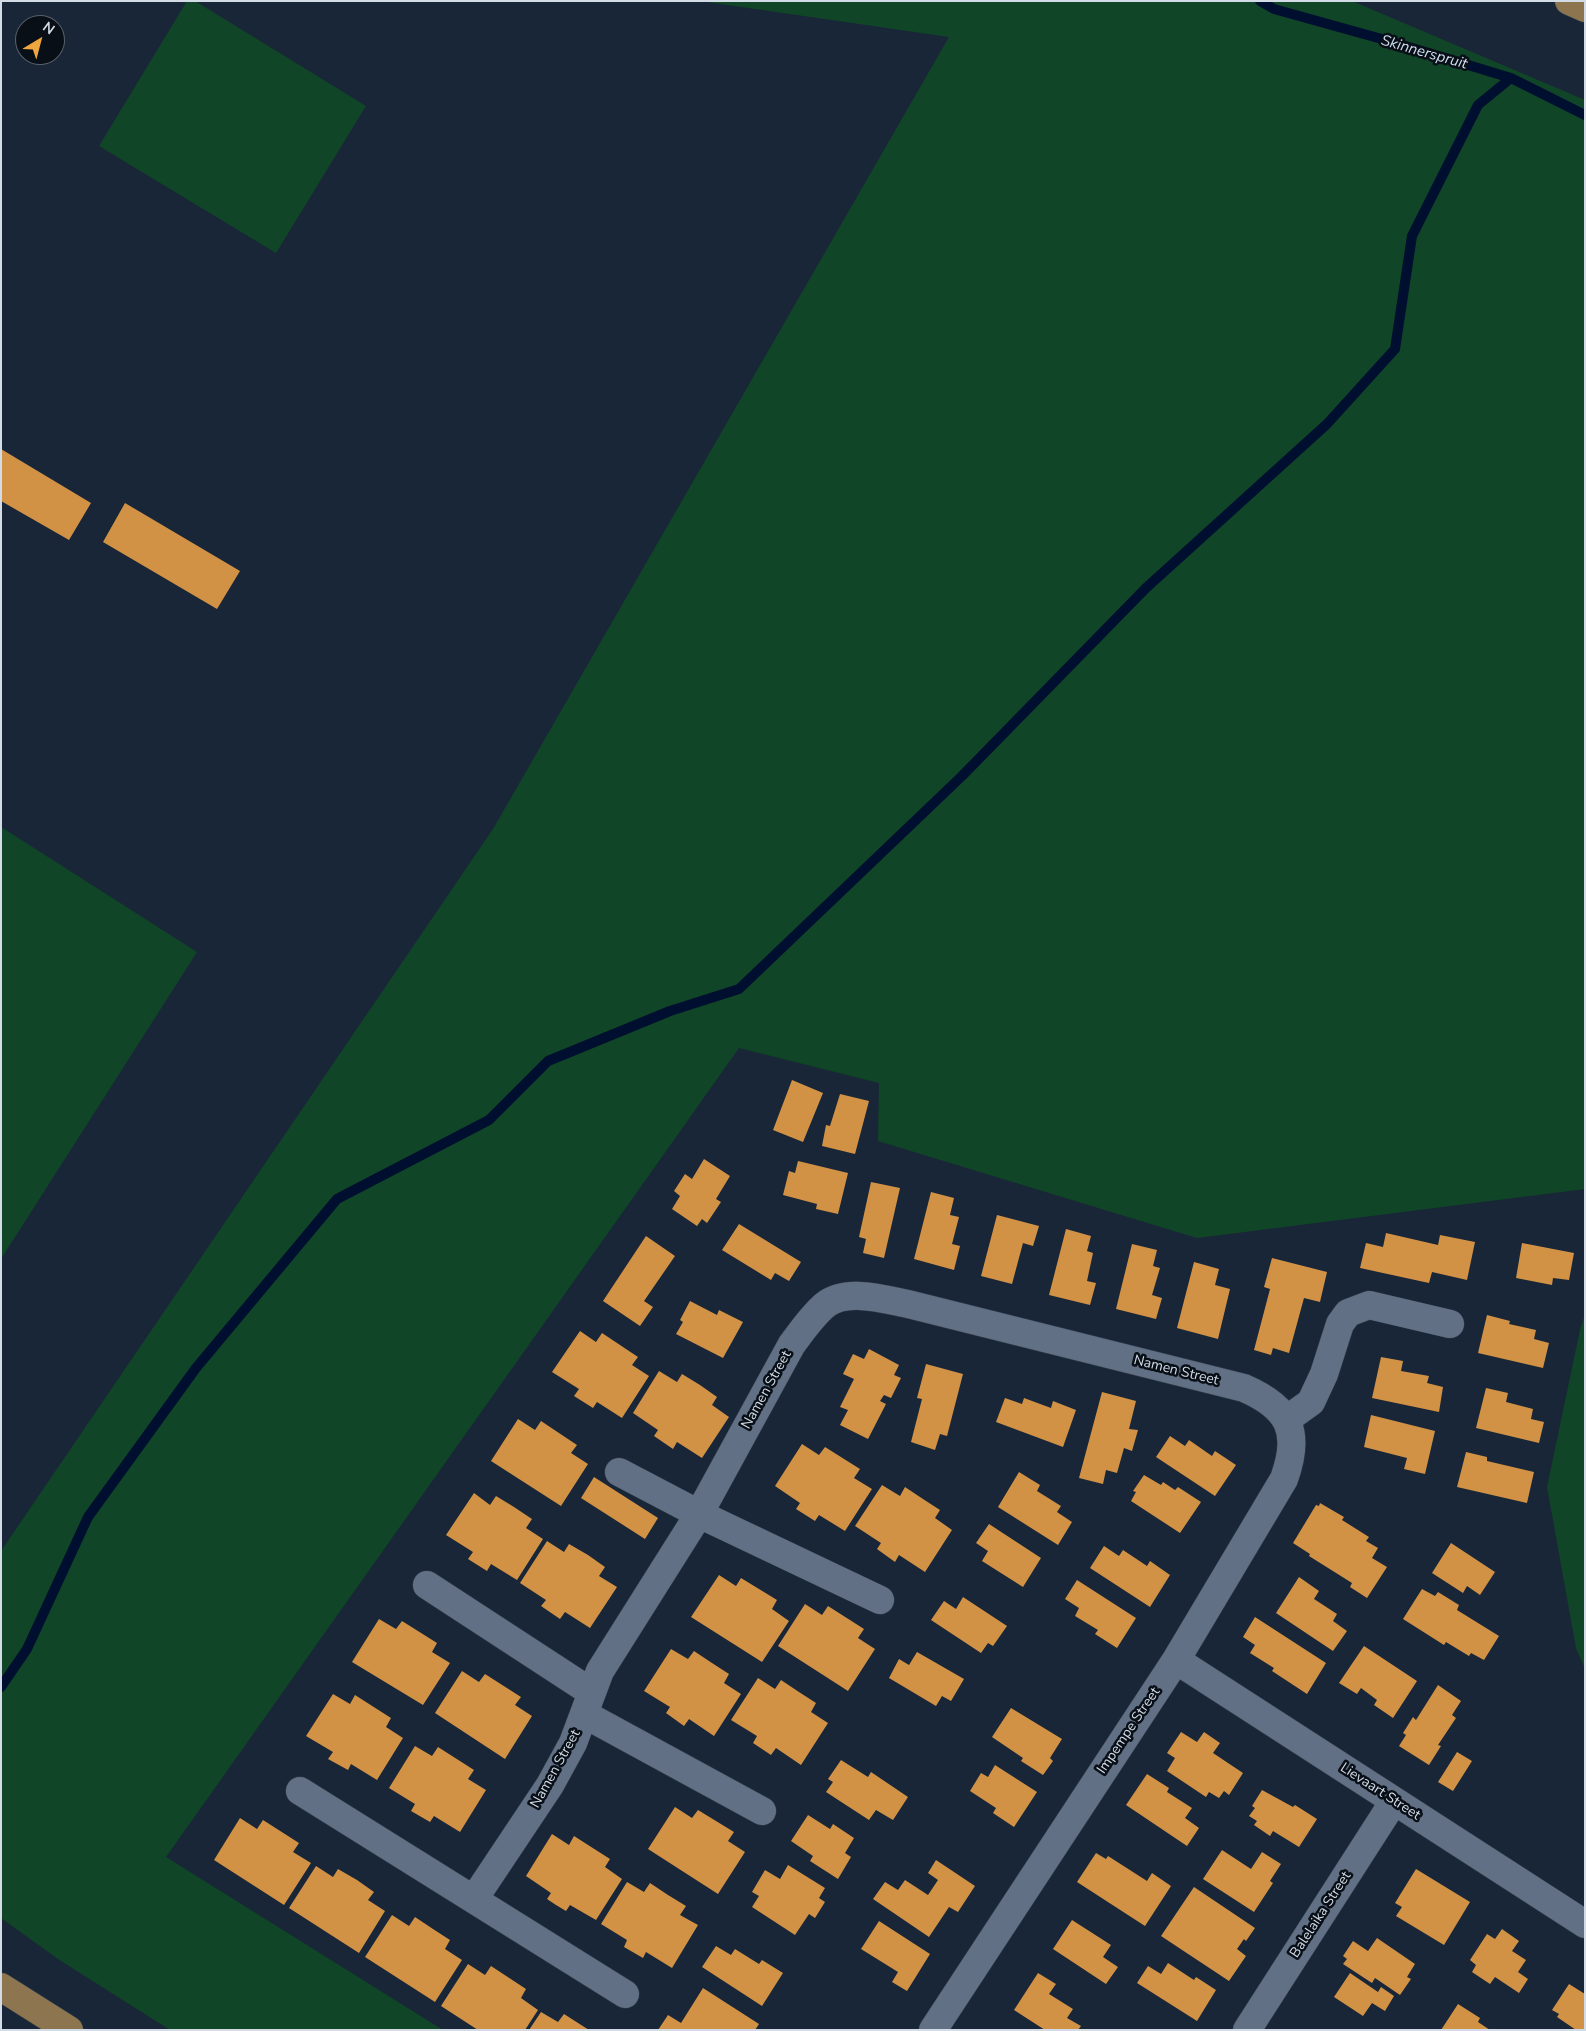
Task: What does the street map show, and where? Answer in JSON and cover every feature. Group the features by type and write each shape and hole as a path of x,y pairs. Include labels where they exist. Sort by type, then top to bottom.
{"main road":[{"path":"1570,1 1585,8"},
{"path":"1,1987 69,2030"}],"street":[{"name":"Namen Street","path":"474,1900 550,1785 573,1743 600,1671 699,1514 792,1344 812,1318 826,1304 840,1298 873,1297 908,1304 1244,1388 1269,1400 1286,1420"},
{"path":"1286,1420 1311,1402 1324,1374 1340,1324 1343,1318 1354,1309 1369,1305 1450,1324"},
{"name":"Impempe Street","path":"933,2030 1176,1660 1284,1479 1293,1451 1292,1433 1286,1420"},
{"path":"619,1472 699,1514 880,1600"},
{"path":"427,1585 588,1703 762,1811"},
{"name":"Lievaart Street","path":"1176,1660 1585,1924"},
{"path":"300,1791 625,1994"},
{"name":"Balelaika Street","path":"1247,2030 1394,1801"}],"green space":[{"path":"187,1 195,1 366,106 276,253 99,146"},
{"path":"700,1 1352,1 1585,100 1585,1189 1197,1238 878,1141 879,1083 739,1048 166,1857 443,2030 170,2030 58,1959 1,1918 1,1551 493,829 949,37"},
{"path":"1,827 197,952 1,1259"},
{"path":"1585,1314 1585,1669 1576,1648 1547,1487"}],"building":[{"path":"1,449 91,503 69,540 1,501"},
{"path":"125,503 240,571 217,609 103,542"},
{"path":"792,1080 823,1093 803,1142 773,1130"},
{"path":"840,1094 869,1101 855,1154 822,1146 826,1125 830,1126"},
{"path":"704,1159 730,1176 716,1199 721,1202 707,1223 702,1219 697,1226 672,1209 680,1196 674,1191 685,1174 692,1179"},
{"path":"798,1161 848,1173 838,1214 816,1209 817,1204 783,1195 789,1171 795,1173"},
{"path":"871,1182 900,1188 884,1258 863,1253 866,1239 859,1237"},
{"path":"931,1192 954,1198 950,1215 959,1217 952,1244 960,1246 954,1270 914,1259"},
{"path":"997,1215 1039,1226 1033,1246 1023,1243 1012,1284 981,1276"},
{"path":"739,1224 801,1262 789,1281 775,1273 771,1280 722,1250"},
{"path":"1066,1229 1091,1236 1087,1251 1093,1253 1087,1281 1096,1283 1090,1305 1049,1295"},
{"path":"1386,1233 1438,1245 1440,1235 1475,1242 1467,1280 1432,1272 1429,1283 1360,1268 1366,1243 1383,1247"},
{"path":"646,1236 675,1256 644,1301 653,1307 640,1326 603,1301"},
{"path":"1522,1243 1574,1253 1569,1280 1553,1278 1552,1285 1516,1278"},
{"path":"1132,1244 1157,1250 1153,1266 1160,1268 1152,1295 1162,1298 1156,1319 1116,1309"},
{"path":"1272,1258 1327,1272 1320,1302 1304,1298 1289,1353 1273,1348 1271,1355 1254,1350 1270,1289 1264,1287"},
{"path":"1194,1262 1219,1269 1215,1285 1230,1289 1218,1339 1177,1328"},
{"path":"690,1301 717,1315 719,1310 743,1322 723,1358 676,1334 683,1322 680,1320"},
{"path":"1487,1315 1510,1321 1509,1324 1536,1330 1534,1339 1549,1343 1543,1368 1478,1353"},
{"path":"580,1331 596,1342 602,1333 638,1357 632,1365 649,1376 622,1418 597,1402 593,1408 574,1396 579,1389 552,1372"},
{"path":"869,1349 899,1365 894,1375 901,1378 891,1398 884,1395 880,1401 886,1404 868,1439 840,1425 848,1410 840,1407 854,1379 843,1374 853,1354 864,1359"},
{"path":"1381,1357 1403,1361 1401,1371 1429,1376 1427,1383 1443,1387 1439,1412 1372,1398"},
{"path":"926,1364 963,1374 947,1436 940,1434 935,1450 911,1442 922,1399 917,1398"},
{"path":"659,1371 677,1382 682,1374 700,1385 717,1397 712,1405 729,1417 702,1458 677,1442 673,1449 654,1436 658,1430 633,1413"},
{"path":"1486,1388 1508,1393 1506,1402 1533,1409 1531,1419 1544,1422 1539,1443 1476,1428"},
{"path":"1102,1392 1136,1401 1129,1429 1138,1430 1132,1451 1124,1448 1117,1473 1106,1470 1103,1484 1079,1478"},
{"path":"1005,1398 1022,1404 1024,1398 1051,1408 1053,1401 1076,1410 1063,1447 996,1422"},
{"path":"1371,1415 1435,1431 1425,1474 1404,1469 1407,1458 1364,1447"},
{"path":"518,1419 535,1430 541,1421 577,1445 571,1453 588,1464 561,1506 491,1461"},
{"path":"1170,1436 1185,1446 1189,1440 1212,1456 1215,1451 1236,1465 1215,1496 1156,1457"},
{"path":"802,1444 819,1455 825,1447 860,1469 854,1478 872,1489 845,1531 819,1515 815,1521 796,1509 800,1503 775,1486"},
{"path":"1466,1452 1487,1457 1487,1461 1534,1472 1527,1503 1457,1487"},
{"path":"1019,1472 1040,1485 1037,1491 1061,1506 1057,1512 1072,1522 1058,1545 998,1507"},
{"path":"1144,1475 1161,1485 1163,1482 1175,1490 1178,1487 1201,1502 1180,1533 1131,1501 1136,1492 1133,1491"},
{"path":"594,1477 658,1518 645,1539 581,1498"},
{"path":"882,1485 900,1496 905,1487 940,1510 935,1518 952,1530 925,1572 899,1555 895,1562 877,1549 881,1543 855,1526"},
{"path":"474,1493 490,1505 496,1496 532,1519 526,1528 543,1539 517,1580 491,1564 487,1571 468,1559 473,1552 446,1535"},
{"path":"1320,1503 1344,1517 1342,1520 1369,1537 1366,1541 1378,1548 1372,1558 1387,1567 1367,1598 1350,1587 1352,1583 1309,1556 1310,1554 1293,1543 1316,1505 1319,1506"},
{"path":"989,1524 1041,1558 1023,1587 982,1561 988,1551 976,1543"},
{"path":"547,1541 564,1552 569,1544 588,1555 605,1567 599,1576 617,1587 590,1628 565,1612 560,1619 541,1606 546,1600 520,1583"},
{"path":"1451,1543 1495,1572 1480,1595 1467,1586 1463,1593 1432,1573"},
{"path":"1104,1546 1119,1556 1123,1550 1147,1566 1150,1561 1170,1575 1150,1607 1090,1568"},
{"path":"719,1575 736,1586 741,1578 777,1600 772,1609 789,1621 762,1662 691,1617"},
{"path":"1299,1577 1319,1591 1314,1599 1337,1614 1333,1621 1347,1631 1333,1651 1276,1613"},
{"path":"1077,1580 1136,1618 1117,1648 1095,1634 1098,1630 1075,1616 1079,1608 1065,1599"},
{"path":"1422,1589 1435,1596 1438,1592 1459,1605 1457,1610 1499,1636 1484,1660 1471,1653 1469,1656 1446,1642 1444,1645 1403,1619"},
{"path":"963,1597 1007,1626 993,1646 988,1643 981,1653 931,1620 944,1601 956,1609"},
{"path":"805,1604 822,1615 828,1606 864,1629 858,1638 875,1649 848,1691 778,1646"},
{"path":"1255,1617 1326,1663 1307,1694 1272,1671 1274,1668 1250,1653 1255,1645 1243,1637"},
{"path":"379,1619 396,1629 402,1621 437,1643 432,1652 450,1663 423,1705 352,1662"},
{"path":"1364,1646 1417,1681 1393,1718 1374,1705 1377,1700 1361,1688 1357,1694 1339,1683"},
{"path":"671,1649 688,1659 694,1651 729,1674 724,1683 741,1694 714,1736 689,1719 684,1726 666,1713 670,1707 644,1691"},
{"path":"917,1652 964,1679 951,1701 942,1696 936,1706 889,1678 899,1659 909,1665"},
{"path":"462,1671 479,1682 485,1674 521,1697 515,1705 532,1716 505,1759 435,1713"},
{"path":"758,1678 775,1689 781,1680 816,1703 811,1712 828,1723 801,1765 776,1748 771,1755 753,1743 757,1736 731,1720"},
{"path":"1438,1685 1461,1701 1452,1715 1456,1718 1438,1745 1441,1746 1429,1765 1399,1746 1406,1735 1403,1733 1413,1717 1416,1720"},
{"path":"333,1694 350,1704 355,1695 391,1718 386,1727 403,1738 377,1780 351,1764 348,1770 328,1759 333,1752 306,1736"},
{"path":"1011,1708 1062,1739 1050,1758 1053,1761 1043,1775 1021,1761 1023,1758 992,1737"},
{"path":"1181,1732 1197,1742 1204,1732 1220,1743 1213,1753 1243,1773 1229,1795 1224,1791 1219,1798 1209,1792 1206,1797 1167,1771 1175,1758 1167,1753"},
{"path":"415,1746 432,1756 438,1747 474,1770 468,1779 486,1790 460,1832 434,1816 430,1822 411,1811 415,1804 389,1788"},
{"path":"1457,1752 1472,1761 1453,1791 1438,1782"},
{"path":"841,1760 868,1777 871,1772 908,1797 893,1820 876,1810 869,1820 826,1792 833,1782 828,1779"},
{"path":"995,1765 1037,1792 1014,1827 993,1813 996,1808 970,1791 981,1773 988,1777"},
{"path":"1147,1774 1169,1788 1167,1792 1192,1808 1185,1818 1199,1828 1187,1846 1126,1805"},
{"path":"1262,1790 1293,1807 1295,1805 1317,1819 1299,1847 1273,1831 1270,1836 1254,1825 1257,1821 1249,1816 1255,1808 1252,1806"},
{"path":"675,1807 692,1818 698,1810 734,1832 728,1841 745,1852 718,1894 648,1849"},
{"path":"808,1815 830,1829 833,1824 854,1838 845,1853 851,1857 838,1879 810,1861 813,1856 791,1841"},
{"path":"240,1818 257,1829 263,1820 299,1843 293,1852 311,1863 284,1905 214,1860"},
{"path":"552,1834 569,1845 574,1836 610,1859 605,1867 622,1879 596,1920 570,1905 566,1911 556,1905 547,1899 551,1893 526,1876"},
{"path":"1222,1850 1251,1869 1262,1852 1281,1864 1270,1881 1273,1883 1254,1912 1203,1879"},
{"path":"1096,1853 1106,1859 1108,1856 1147,1881 1152,1873 1171,1886 1145,1926 1077,1882"},
{"path":"936,1860 975,1886 958,1912 949,1907 929,1937 873,1899 885,1882 898,1890 905,1880 928,1895 938,1880 928,1873"},
{"path":"788,1865 825,1888 819,1898 825,1902 815,1918 809,1914 795,1935 752,1907 759,1896 752,1892 765,1870 780,1879"},
{"path":"316,1866 333,1877 338,1869 357,1880 374,1892 368,1900 385,1911 359,1953 289,1908"},
{"path":"1416,1869 1470,1902 1444,1945 1396,1916 1402,1907 1395,1903"},
{"path":"627,1882 644,1892 650,1883 686,1906 680,1915 698,1925 672,1968 646,1952 643,1958 624,1947 627,1940 601,1924"},
{"path":"1194,1887 1255,1928 1246,1941 1244,1939 1237,1949 1246,1956 1229,1981 1161,1936"},
{"path":"392,1915 409,1926 415,1917 450,1940 445,1949 462,1960 435,2002 365,1957"},
{"path":"1072,1920 1111,1945 1103,1957 1118,1967 1106,1984 1053,1949"},
{"path":"879,1921 930,1954 907,1991 892,1982 898,1972 861,1949"},
{"path":"1502,1929 1519,1941 1512,1951 1526,1960 1518,1972 1528,1979 1519,1993 1495,1977 1490,1984 1472,1972 1476,1965 1470,1960 1487,1934 1495,1939"},
{"path":"1377,1938 1415,1964 1407,1977 1411,1979 1400,1995 1375,1978 1372,1983 1343,1964 1347,1959 1343,1956 1353,1941 1368,1951"},
{"path":"716,1946 731,1955 735,1949 759,1964 762,1960 783,1973 762,2006 702,1967"},
{"path":"1168,1963 1194,1980 1196,1977 1216,1990 1197,2021 1137,1983 1148,1966 1161,1974"},
{"path":"468,1964 485,1975 491,1966 526,1989 521,1998 538,2010 525,2030 478,2030 441,2006"},
{"path":"1038,1973 1056,1984 1049,1994 1073,2009 1067,2018 1081,2026 1078,2030 1045,2030 1014,2010"},
{"path":"1350,1973 1378,1992 1381,1987 1394,1996 1385,2011 1372,2003 1363,2016 1334,1997"},
{"path":"1569,1984 1585,1994 1585,2030 1576,2030 1557,2017 1559,2014 1552,2010"},
{"path":"703,1988 759,2024 755,2030 658,2030 668,2015 681,2023"},
{"path":"1458,2004 1480,2018 1478,2022 1490,2030 1441,2030"},
{"path":"541,2012 558,2022 564,2014 589,2030 529,2030"}],"waterway":[{"name":"Skinnerspruit","path":"1260,1 1274,9 1511,78 1585,115"},
{"path":"1,1687 27,1649 88,1517 196,1368 337,1199 489,1120 548,1061 670,1011 739,989 962,776 1146,588 1327,424 1395,349 1412,236 1478,105 1511,78"}]}
